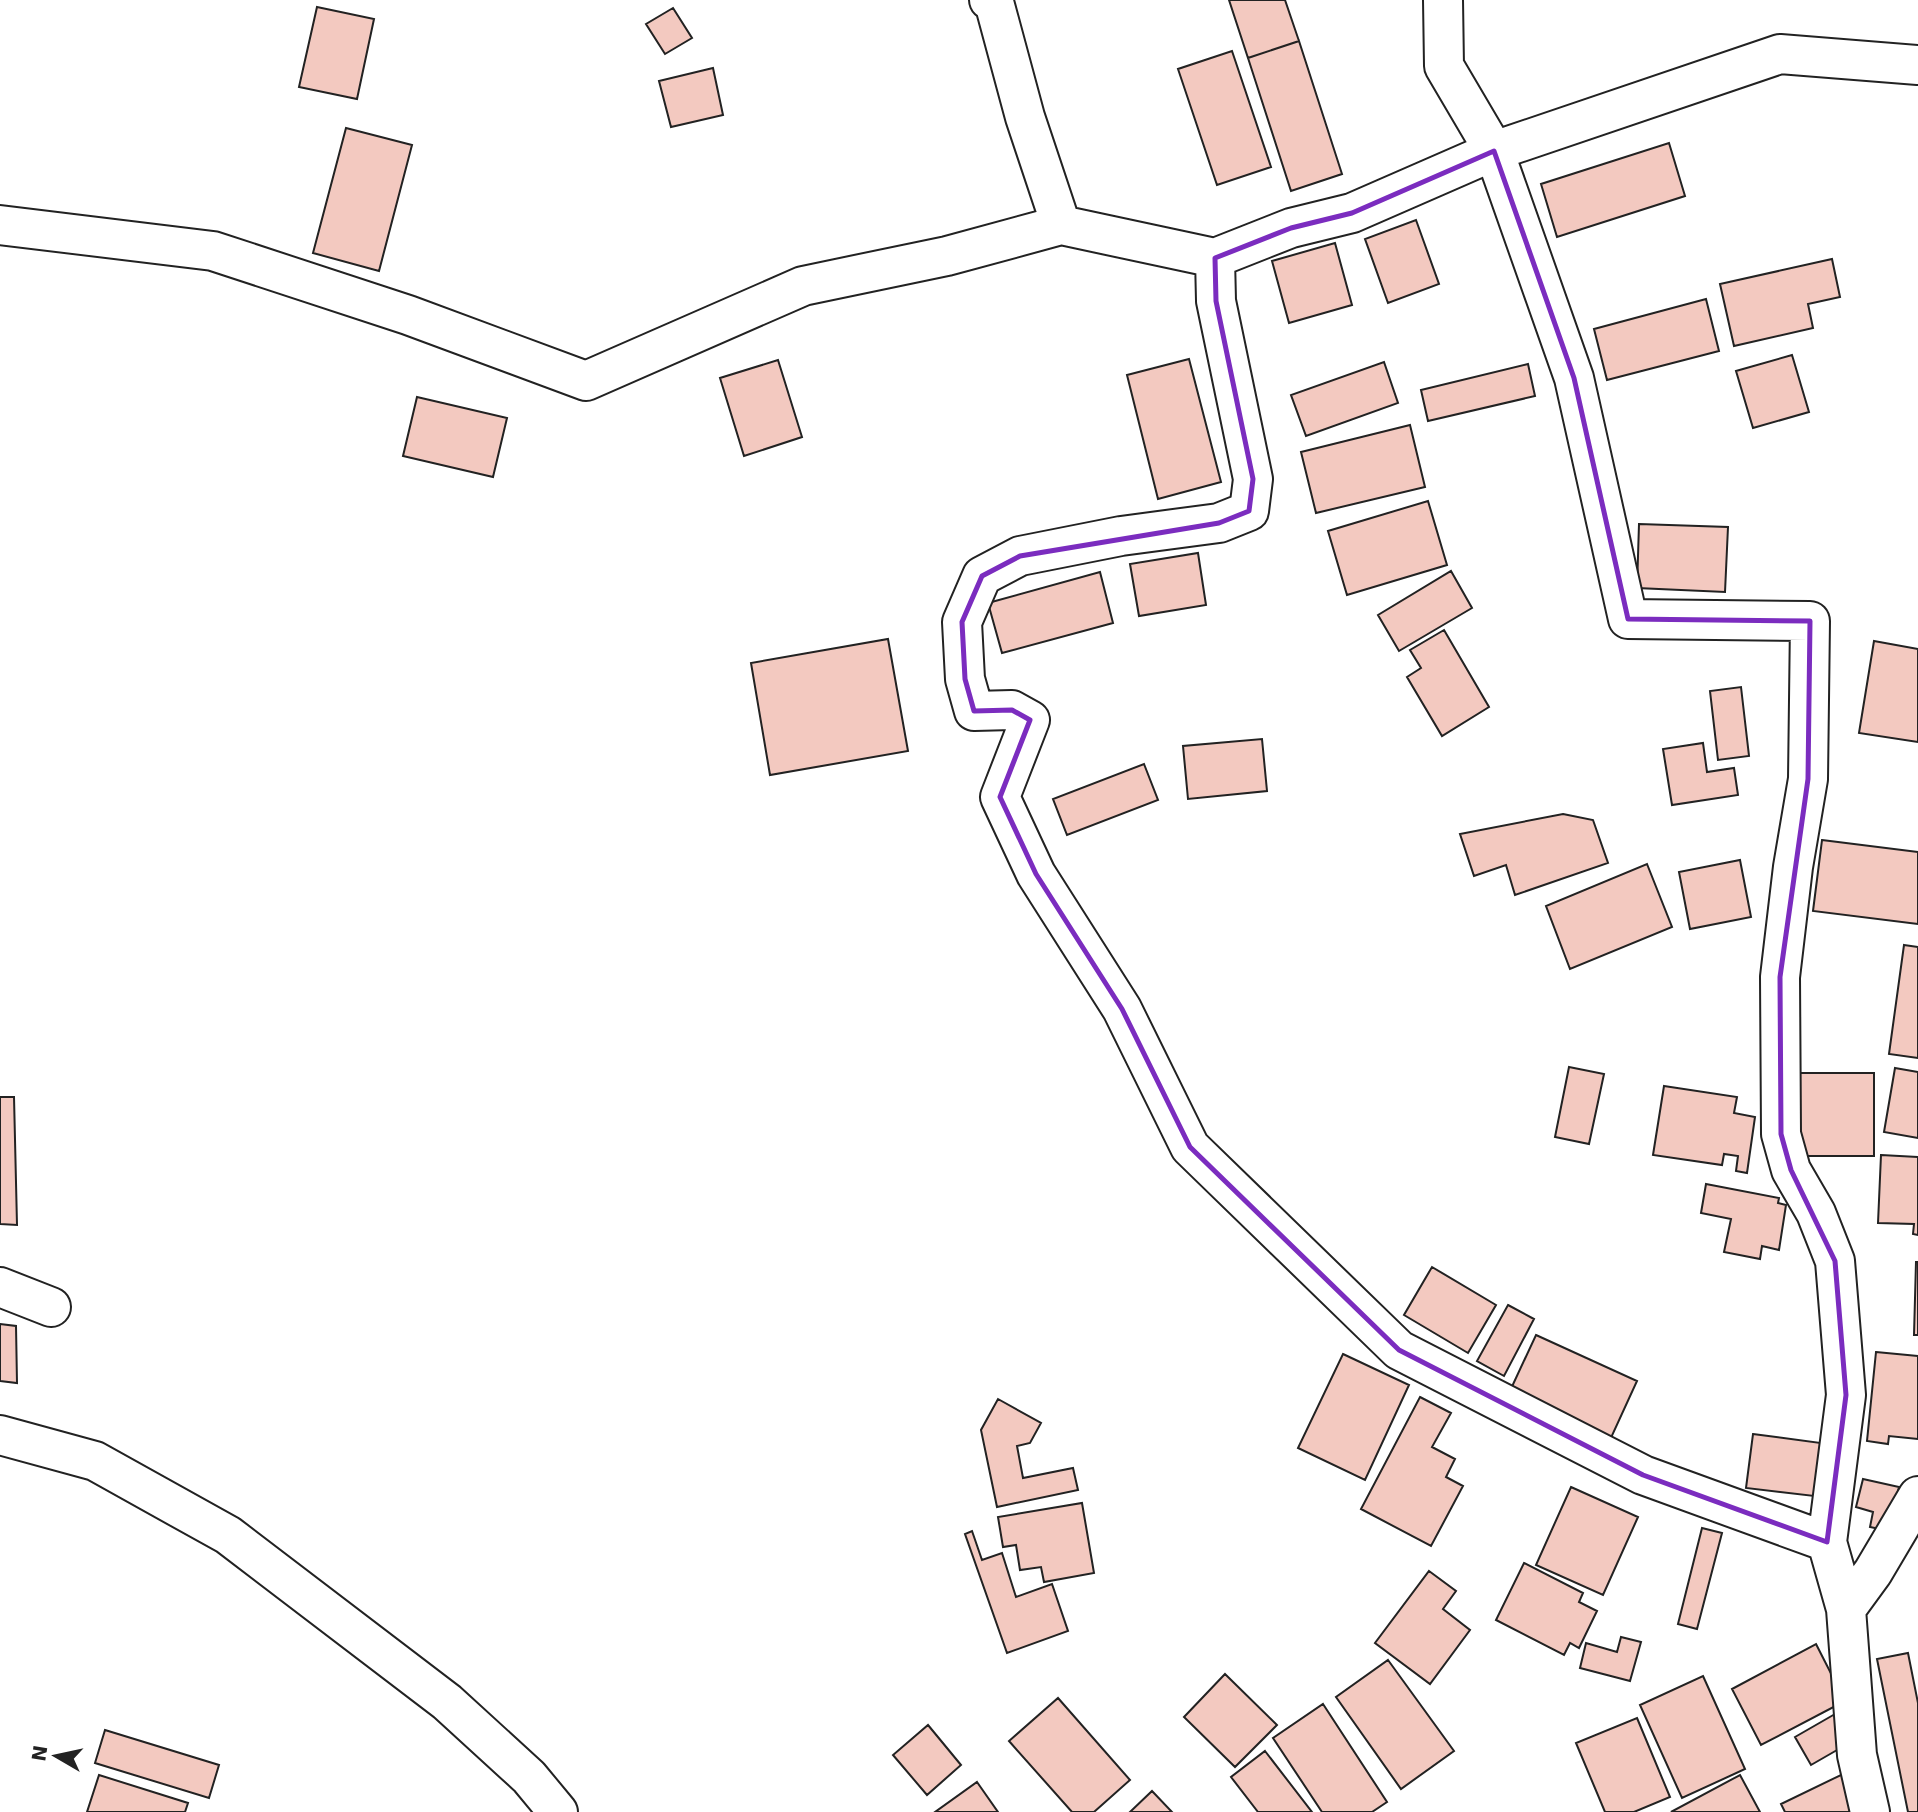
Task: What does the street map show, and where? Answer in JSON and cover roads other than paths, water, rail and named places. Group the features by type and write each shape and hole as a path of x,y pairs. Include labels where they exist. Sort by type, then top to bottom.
{"street":[{"path":"989,0 994,2 1025,117 1061,225"},
{"path":"1443,0 1444,66 1493,152 1574,378 1628,620 1810,621 1808,779 1793,867 1780,977 1781,1133 1791,1170 1816,1213 1835,1261 1846,1395 1827,1542 1846,1609 1857,1755 1870,1812"},
{"path":"0,225 214,251 408,315 586,381 803,286 947,256 1061,225 1215,258 1291,228 1352,212 1493,152 1780,54 1918,65"},
{"path":"1215,258 1216,301 1252,479 1249,511 1219,523 1121,536 1020,556 982,576 962,622 965,679 974,711 1012,710 1030,720 1000,797 1035,874 1122,1009 1190,1147 1399,1350 1643,1475 1827,1542"},
{"path":"0,1287 51,1307"},
{"path":"0,1435 95,1461 228,1535 447,1702 529,1777 558,1812"},
{"path":"1846,1609 1873,1572 1918,1496"}]}
